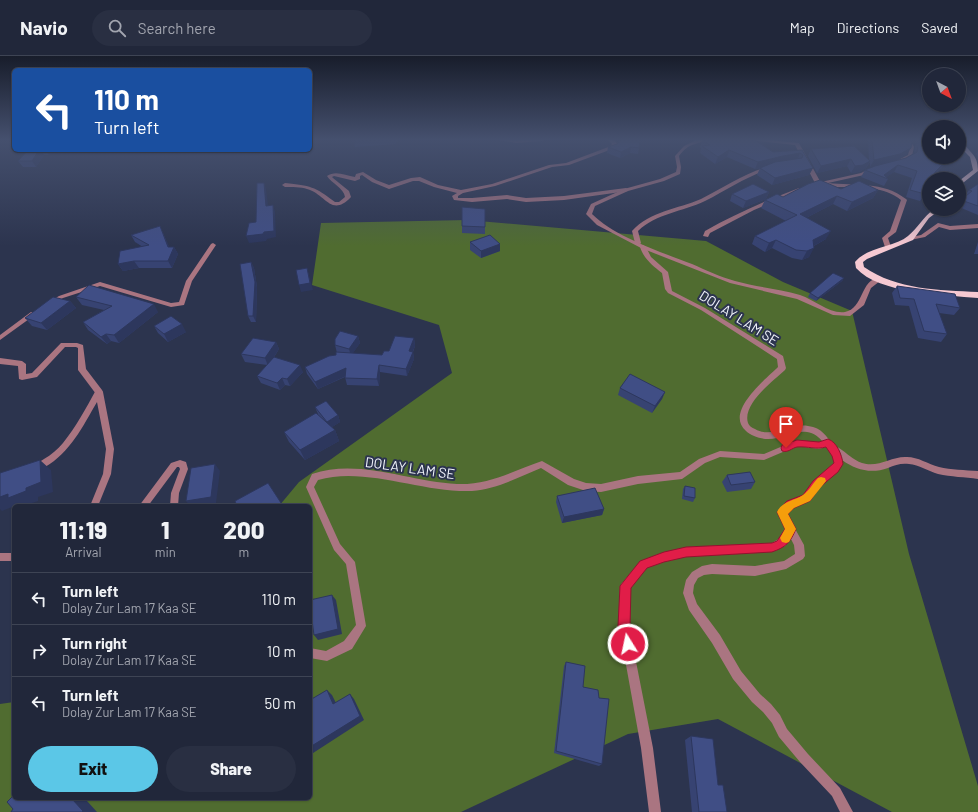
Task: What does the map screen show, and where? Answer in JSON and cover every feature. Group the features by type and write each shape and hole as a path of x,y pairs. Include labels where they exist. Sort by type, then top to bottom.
{"main road":[{"path":"928,216 910,238 864,257 859,262 860,268 866,274 878,280 917,289 978,295"}],"street":[{"path":"285,185 308,187 318,191 334,204 340,204 348,197 347,192 330,179 329,176 330,175"},
{"path":"339,175 355,179 358,178 358,175"},
{"path":"366,175 378,183 389,187 420,179 436,186 461,192"},
{"path":"523,175 493,185 461,192 455,196 456,200 507,197 526,200 564,198 626,190 662,180 673,175"},
{"path":"641,245 635,231 656,215 692,205 748,175"},
{"path":"814,175 818,183"},
{"path":"812,186 818,183 856,175"},
{"path":"818,183 885,188 900,196 904,200 893,232 885,238 888,247"},
{"path":"706,236 707,232 729,219 778,197 805,188"},
{"path":"626,190 593,205 589,214 599,224 641,245"},
{"path":"910,238 923,236 938,225 950,228 978,226"},
{"path":"0,338 20,322 61,297 100,284 171,305 182,304 189,281 213,245"},
{"name":"DOLAY LAM SE","path":"641,245 732,282 799,297 833,313 842,315 848,314 862,304 868,287 878,280"},
{"name":"DOLAY LAM SE","path":"312,652 326,656 348,645 361,626 350,562 337,547 310,487 315,477 328,472 376,474 446,487 474,487 492,484 542,464 571,482 586,487 601,488 638,480 682,475 702,461 720,454 764,457 797,443 819,446 828,443 825,436 811,430 803,429 768,436 749,430 744,425 743,418 754,394 782,368 780,358 703,309 670,292 668,289 665,272 650,259 641,245"},
{"path":"0,361 22,364 22,377 34,376 63,345 81,346 82,370 99,392 110,449 107,474 95,504"},
{"path":"30,471 47,463 61,452 69,442 99,392"},
{"path":"828,443 845,459 858,465 882,467 898,460 908,460 940,470 978,475"},
{"path":"828,443 837,455 838,464 834,470 817,484 807,498 791,504 782,512 799,545 801,551 800,556 786,564 755,571 712,569 702,571 695,575 689,583 688,593 693,607 713,634 737,675 776,719 783,733 804,758 836,792 847,812"},
{"path":"145,504 174,465 180,463 183,464 184,469 175,493 174,504"},
{"path":"655,812 647,748 624,626 625,586 643,565 664,557 686,552 772,547 780,544 788,536 791,529"},
{"path":"0,557 12,557"}],"green space":[{"path":"467,220 706,241 783,282 852,311 909,554 978,786 978,812 892,812 718,719 628,734 461,812 0,812 0,704 12,702 12,800 312,800 312,504 281,504 299,482 452,373 439,325 312,285 321,223"}],"building":[{"path":"771,175 785,175 775,178"},
{"path":"878,175 884,175 888,179"},
{"path":"915,175 922,175 922,193 910,190"},
{"path":"820,180 841,189 859,181 878,190 852,202 837,196 800,214 831,231 813,240 814,248 807,251 796,250 776,240 769,243 755,236 797,215 765,200 777,194 783,197 808,184"},
{"path":"257,183 264,183 266,206 273,205 274,231 246,236 249,223 256,222"},
{"path":"753,184 769,192 746,201 732,194"},
{"path":"978,184 978,206 966,202 966,196 972,191 969,190"},
{"path":"462,207 485,209 485,227 462,226"},
{"path":"160,226 168,247 174,247 168,261 134,261 118,264 120,251 149,245 131,235"},
{"path":"490,235 500,244 481,251 470,242"},
{"path":"251,262 255,282 253,316 248,316 240,264"},
{"path":"307,268 310,283 299,285 296,270"},
{"path":"833,273 844,278 818,298 810,293"},
{"path":"89,285 154,304 114,335 106,334 101,337 83,322 112,306 76,297"},
{"path":"897,286 955,294 960,308 936,304 947,334 924,331 914,299 900,298"},
{"path":"53,297 70,301 41,323 25,318"},
{"path":"171,316 182,324 164,334 154,326"},
{"path":"340,331 358,336 349,349 335,345 335,339"},
{"path":"395,336 414,338 409,351 413,352 406,369 379,365 377,379 345,378 346,368 315,382 305,367 329,356 336,355 336,352 382,355 384,351 389,351"},
{"path":"253,338 276,342 265,358 241,354"},
{"path":"274,357 300,365 287,379 282,378 277,383 257,376"},
{"path":"630,374 665,392 655,406 620,388"},
{"path":"326,401 338,415 327,422 315,407"},
{"path":"316,413 335,430 300,450 284,432"},
{"path":"40,460 41,482 26,488 26,491 8,498 8,494 0,497 0,473"},
{"path":"215,464 211,497 186,501 191,468"},
{"path":"750,472 755,482 731,485 727,475"},
{"path":"268,483 282,504 236,504 235,501"},
{"path":"685,486 695,488 695,498 684,496"},
{"path":"595,488 604,509 564,517 557,496"},
{"path":"332,595 338,629 314,635 312,600"},
{"path":"566,662 585,666 583,687 598,690 599,698 609,699 602,764 556,751"},
{"path":"327,690 333,704 350,694 360,716 312,746 312,699"},
{"path":"691,736 713,739 718,785 723,785 727,812 699,812"},
{"path":"12,797 12,800 73,800 83,811 11,812 13,809 7,802"}],"slow traffic":[{"path":"786,538 791,529 782,512 791,504 807,498 821,481"}],"route":[{"path":"628,644 624,626 625,586 643,565 664,557 686,552 772,547 780,544 788,536 791,529 782,512 791,504 807,498 817,484 834,470 838,464 837,455 828,443 819,446 797,443 786,448"}]}
